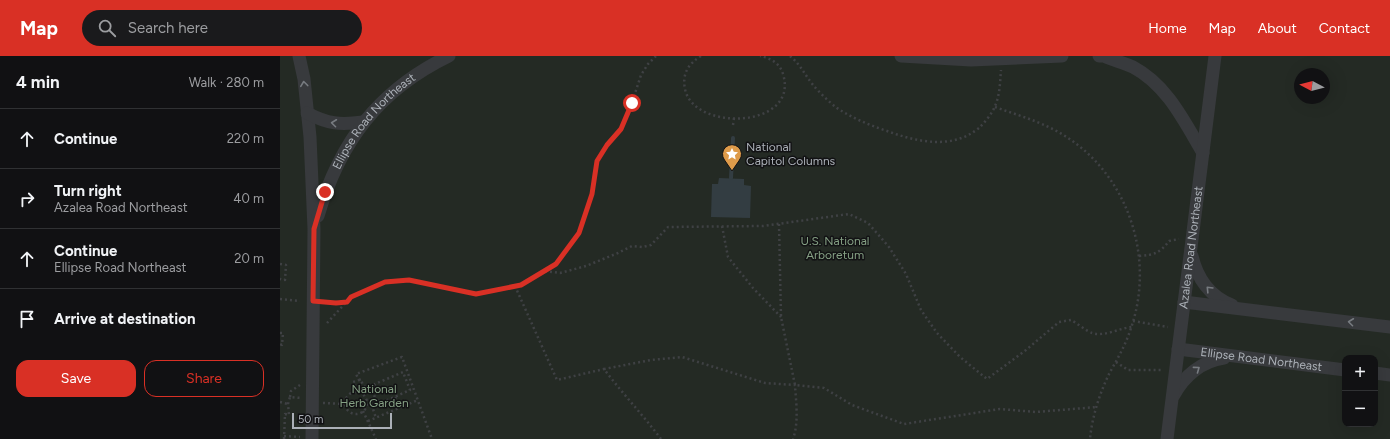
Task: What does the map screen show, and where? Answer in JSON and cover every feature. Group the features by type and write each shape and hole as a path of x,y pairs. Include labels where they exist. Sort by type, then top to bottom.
{"street":[{"path":"300,56 307,113 313,184 313,301 309,438"},
{"name":"Ellipse Road Northeast","path":"314,229 330,178 363,122 385,98 403,83 426,68 449,56"},
{"path":"901,56 947,60 971,60 1062,56"},
{"path":"1100,56 1104,56 1133,68 1156,83 1178,109 1203,152"},
{"name":"Azalea Road Northeast","path":"1167,439 1215,56"},
{"path":"307,113 320,120 331,123 347,124 363,122"},
{"path":"1191,245 1198,276 1215,296 1228,304 1241,309"},
{"path":"1184,302 1390,327"},
{"name":"Ellipse Road Northeast","path":"1178,349 1342,370"},
{"path":"1172,398 1178,387 1195,370 1206,363 1219,358 1233,356"},
{"path":"1378,374 1390,375"}],"path":[{"path":"324,328 327,322 351,297 385,282 409,280 476,294 521,285 556,264 579,233 592,194 597,161 607,145 621,129 628,116 641,75 648,64 656,56"},
{"path":"701,56 694,60 686,70 684,81 686,95 694,105 704,112 734,118 758,116 773,109 783,97 786,83 782,69 770,58 760,56"},
{"path":"790,56 797,62 814,85 836,107 862,122 895,134 918,140 941,143 956,141 971,134 984,123 995,107 1000,83 1001,66"},
{"path":"995,107 1042,124 1081,147 1096,162 1116,188 1133,224 1139,256 1139,295 1132,327 1125,345 1106,381 1094,415 1090,439"},
{"path":"733,125 734,118"},
{"path":"544,271 560,273 586,266 632,246 644,247 652,245 668,227 763,226 849,214 868,222 890,247 906,274 920,310 937,333 960,357 987,379 1026,350 1059,322 1071,320 1091,332 1102,334 1122,328 1132,327"},
{"path":"779,224 781,318 794,385 796,413 793,439"},
{"path":"722,226 728,257 753,288 781,318"},
{"path":"1139,256 1149,255 1161,251 1168,241 1178,239 1191,245"},
{"path":"280,264 286,265 285,280 280,279"},
{"path":"515,286 557,380 604,369 682,356 765,383 824,388 852,405 904,424 1000,409 1036,412 1097,407"},
{"path":"281,300 336,303 347,302"},
{"path":"1133,321 1180,329"},
{"path":"280,333 283,333 282,345 280,344"},
{"path":"376,418 373,408 376,400 372,390 363,386 361,379 359,380 356,374 402,357 432,439"},
{"path":"1116,362 1128,370 1155,369 1175,371"},
{"path":"604,369 620,391 652,426 661,439"},
{"path":"372,390 375,384 403,372 410,390 383,402 376,400"},
{"path":"357,391 352,392 346,397 345,404 350,413 357,414 366,408 367,401 363,394 357,391 353,382 359,380"},
{"path":"302,398 302,384 291,391 288,404 290,409 289,414 285,414 284,437 309,438"},
{"path":"290,397 295,398"},
{"path":"395,397 400,408"},
{"path":"368,421 418,400"},
{"path":"280,402 288,404"},
{"path":"316,402 345,404"},
{"path":"363,411 376,439"}],"green space":[{"name":"U.S. National Arboretum","path":"280,56 1390,56 1390,439 280,439"}],"shaded area":[{"path":"719,178 744,179 744,185 751,186 750,218 711,217 712,184 718,184"}],"waterway":[{"path":"731,178 733,138"}],"place":[{"name":"National Capitol Columns","path":"732,171"}],"route":[{"path":"325,192 314,229 313,301 336,303 347,302 351,297 385,282 409,280 476,294 521,285 556,264 579,233 592,194 597,161 607,145 621,129 628,116 632,103"}],"park label":[{"name":"National Herb Garden","path":"374,396"}]}
